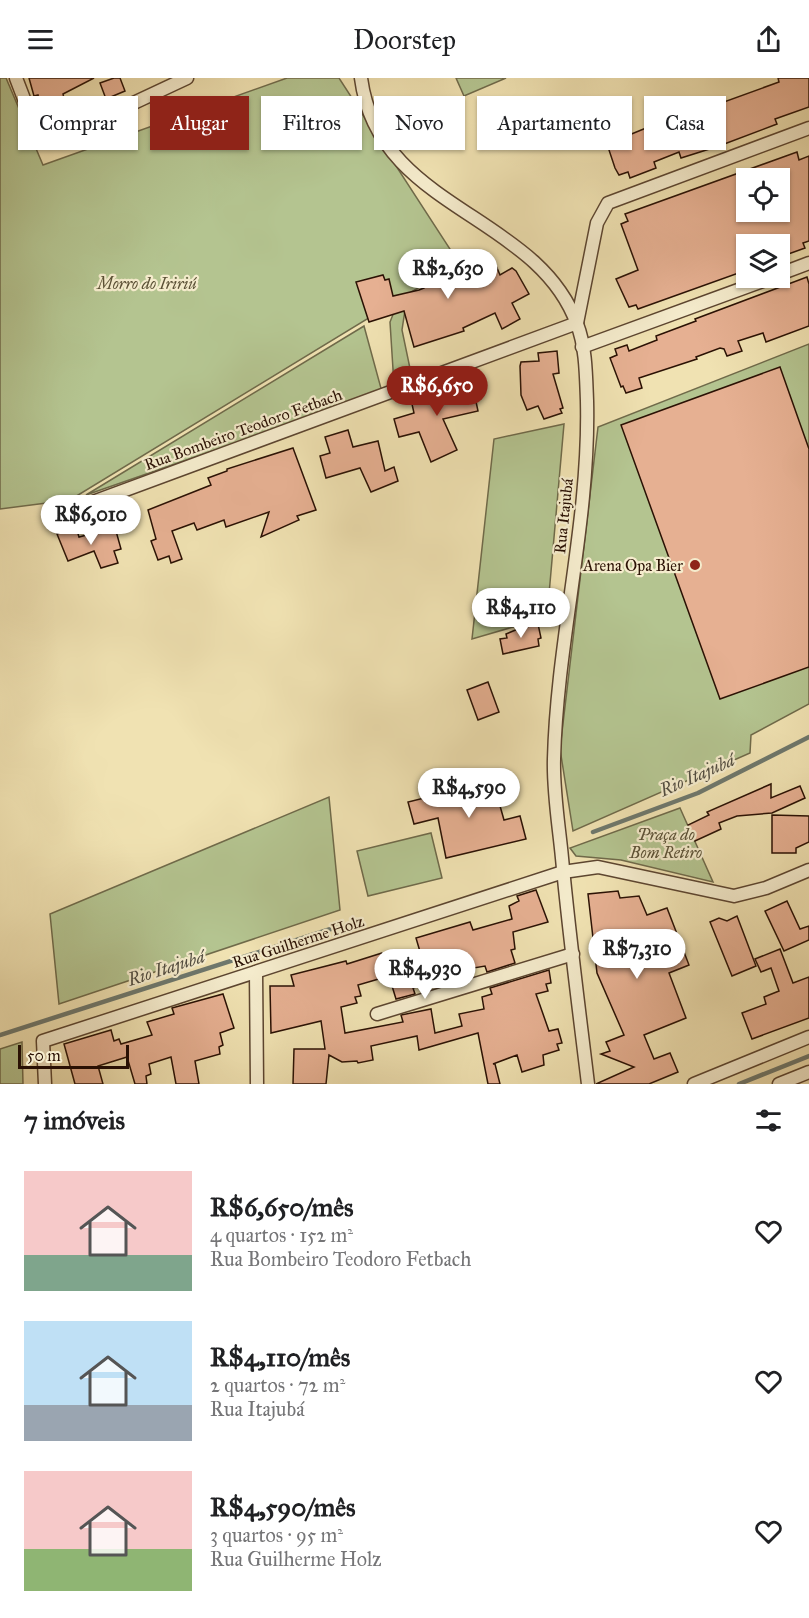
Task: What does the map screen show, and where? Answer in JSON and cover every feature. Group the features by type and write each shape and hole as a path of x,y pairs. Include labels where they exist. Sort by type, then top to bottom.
{"street":[{"path":"16,78 34,125 45,136 61,137 187,78"},
{"name":"Rua Itajubá","path":"361,78 369,116 383,142 398,159 452,205 517,246 532,260 561,295 577,323 582,347 587,415 585,474 554,762 563,872 588,1084"},
{"path":"577,323 597,223 608,203 809,128"},
{"path":"790,270 809,263"},
{"path":"582,347 744,288"},
{"name":"Rua Bombeiro Teodoro Fetbach","path":"55,516 577,323"},
{"name":"Rua Guilherme Holz","path":"45,1084 43,1041 563,872 598,867 734,896 758,891 809,870"},
{"path":"377,1014 573,954"},
{"path":"256,972 257,1084"},
{"path":"694,1084 809,1037"},
{"path":"779,1084 809,1072"}],"green space":[{"name":"Morro do Iririú","path":"0,78 6,78 18,106 18,150 37,150 43,165 85,150 138,150 138,131 150,127 150,150 249,150 249,96 237,96 287,78 339,78 351,96 261,96 261,150 362,150 362,113 374,132 374,150 386,150 459,263 70,500 0,509"},
{"path":"456,78 506,78 464,96"},
{"path":"407,297 402,330 412,378 394,385 390,322 398,302"},
{"path":"364,326 382,392 86,495"},
{"name":"Arena Opa Bier","path":"809,344 809,704 751,735 750,753 573,831 560,749 598,427"},
{"path":"564,424 547,617 472,639 494,439"},
{"path":"329,797 340,910 59,1004 50,914"},
{"name":"Praça do Bom Retiro","path":"680,808 713,882 621,860 576,856 570,848"},
{"path":"431,833 442,878 368,896 357,851"},
{"path":"22,1042 23,1084 0,1084 0,1049"}],"building":[{"path":"29,78 94,78 63,94 63,96 34,96"},
{"path":"120,78 125,91 113,96 105,96 100,83"},
{"path":"778,78 809,78 809,107 775,119 777,124 726,143 726,101 779,82"},
{"path":"644,129 644,150 706,150 681,158 679,152 654,162 656,168 630,178 628,172 619,175 609,150 632,150 632,134"},
{"path":"797,152 799,160 809,156 809,241 803,243 805,248 790,253 790,234 736,234 736,274 638,309 636,305 629,307 616,279 638,270 621,224 628,221 625,214 736,174 736,222 790,222 790,168 753,168"},
{"path":"456,253 457,260 461,259 463,269 494,261 500,275 512,268 516,271 529,294 512,303 520,319 502,329 495,313 463,328 464,331 414,347 404,311 369,322 356,282 383,275 385,280 389,279 393,296 424,288 423,284 449,283 442,256"},
{"path":"807,277 809,326 766,342 763,333 738,341 742,351 727,356 724,349 720,348 696,357 697,359 639,378 642,388 626,393 623,386 621,387 610,358 617,355 615,349 627,345 629,351 657,340 656,336 696,321 695,319 778,288 790,288 790,283"},
{"path":"557,351 559,373 553,374 563,408 560,409 562,413 544,419 538,406 527,410 521,395 520,366 521,362 539,361 538,353"},
{"path":"780,367 809,449 809,667 720,699 621,425"},
{"path":"472,383 478,411 443,419 457,450 431,462 419,432 399,437 394,419 414,413 410,395 444,386 445,389"},
{"path":"348,430 353,447 378,441 385,471 394,467 398,481 371,492 360,468 326,478 320,456 330,453 325,437"},
{"path":"293,448 316,510 297,516 299,520 261,537 269,512 226,527 224,520 197,530 194,523 172,531 182,559 171,563 169,556 158,560 151,541 156,539 148,510 211,485 208,478 227,471 227,469"},
{"path":"76,527 79,537 109,529 110,532 116,531 121,549 114,551 118,563 101,568 94,551 68,561 57,534"},
{"path":"538,624 541,638 538,639 539,646 503,654 500,639 507,638 506,634 518,629"},
{"path":"488,682 499,712 478,720 467,690"},
{"path":"493,781 504,820 520,816 526,839 446,858 438,818 414,824 408,802"},
{"path":"771,784 771,798 800,786 805,798 772,813 737,816 719,823 721,829 695,841 688,825 709,815 707,812"},
{"path":"772,815 809,816 809,842 796,848 796,853 772,853"},
{"path":"536,890 548,922 513,932 515,949 511,950 515,963 487,972 485,966 462,970 461,966 424,977 427,984 413,988 415,994 396,999 389,976 358,985 361,996 355,997 357,1003 341,1007 345,1033 403,1022 401,1015 431,1009 435,1033 462,1026 459,1014 484,1009 482,997 492,994 490,988 549,970 551,983 546,984 548,991 536,994 549,1031 558,1029 562,1043 557,1044 559,1050 543,1055 544,1065 522,1072 517,1055 493,1064 495,1064 500,1084 488,1084 478,1033 419,1050 417,1036 371,1046 373,1060 358,1063 357,1061 342,1062 329,1055 326,1084 293,1084 294,1049 325,1049 321,1021 271,1033 270,986 294,986 291,975 346,961 347,964 382,953 386,965 421,955 416,938 470,922 473,930 512,919 509,906 519,901 517,896"},
{"path":"618,891 620,898 639,896 647,915 667,908 689,965 669,973 686,1018 644,1035 654,1059 670,1053 678,1072 649,1084 596,1084 634,1067 601,1054 610,1051 606,1042 624,1035 597,973 588,894"},
{"path":"787,901 800,929 809,926 809,940 784,951 765,911"},
{"path":"737,916 756,966 732,976 710,922 719,918 727,921"},
{"path":"780,949 793,983 809,977 809,1018 752,1039 742,1013 766,1004 764,997 779,991 771,968 761,972 755,959"},
{"path":"223,994 234,1028 220,1033 223,1045 219,1047 220,1054 195,1061 199,1084 176,1084 171,1057 149,1064 151,1074 146,1076 147,1084 135,1084 127,1057 98,1066 103,1084 75,1084 64,1044 111,1030 114,1041 119,1039 121,1044 152,1035 147,1022 174,1014 172,1008"}],"waterway":[{"name":"Rio Itajubá","path":"593,832 698,793 809,737"},
{"name":"Rio Itajubá","path":"0,1035 340,926"},
{"path":"739,1084 809,1056"}],"place":[{"name":"Arena Opa Bier","path":"695,565"}]}
